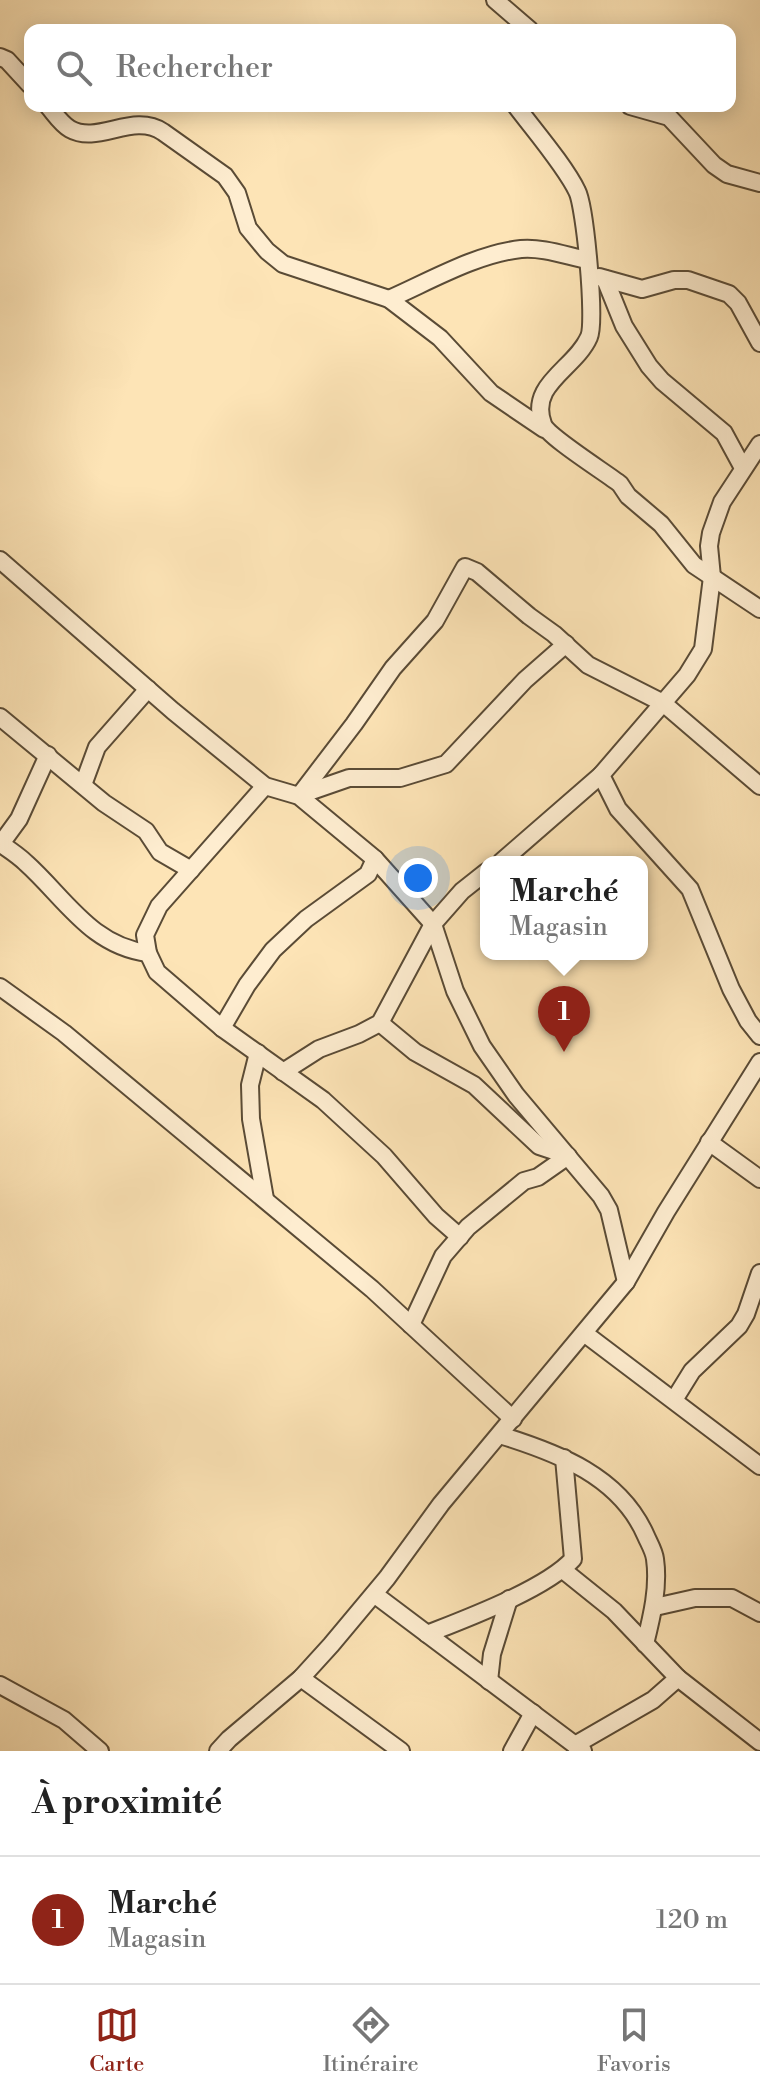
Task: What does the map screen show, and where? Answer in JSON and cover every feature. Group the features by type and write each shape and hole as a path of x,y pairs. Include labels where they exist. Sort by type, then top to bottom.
{"street":[{"path":"495,0 519,24"},
{"path":"0,57 7,60 24,78"},
{"path":"53,112 68,128 78,132 141,124 154,126 225,176 237,193 248,228 267,251 283,264 389,299 440,338 491,393 620,484 628,496 661,524 694,565 760,609"},
{"path":"520,112 578,192 594,271 589,338 540,400 544,429"},
{"path":"651,112 669,117 714,165 727,174 760,183"},
{"path":"389,299 470,264 510,251 541,250 642,289 680,279 729,294 738,303 760,343"},
{"path":"594,271 649,366 662,381 724,433 743,468"},
{"path":"508,856 601,775 687,675 703,649 712,577 711,533 722,502 759,446"},
{"path":"0,560 265,786 299,796 375,859 433,924 455,991 482,1046 516,1095 601,1196 609,1210 626,1282"},
{"path":"299,796 393,668 435,621 465,567 477,572 588,665 663,703 760,786"},
{"path":"299,796 349,778 400,778 446,764 525,680 566,644"},
{"path":"83,785 97,747 148,689"},
{"path":"5,725 48,755 104,803 146,831 160,852 191,870"},
{"path":"48,755 19,819 1,844 27,863 93,932 128,951 148,953"},
{"path":"601,775 618,809 690,889 731,989 760,1036"},
{"path":"265,786 159,906 145,935 148,953 157,972 222,1028 323,1100 384,1156 436,1216 460,1237"},
{"path":"222,1028 247,985 273,950 306,919 368,874 375,859"},
{"path":"283,1072 319,1049 380,1023 433,924 462,891 480,877"},
{"path":"0,987 64,1033 372,1289 513,1419"},
{"path":"380,1023 415,1052 474,1085 539,1146 568,1156"},
{"path":"258,1053 250,1085 251,1119 265,1199"},
{"path":"218,1751 301,1678 374,1594 418,1533 626,1282 760,1062"},
{"path":"709,1142 760,1179"},
{"path":"411,1325 443,1256 460,1237 524,1181 538,1177 568,1156"},
{"path":"674,1400 692,1371 739,1326 760,1273"},
{"path":"584,1333 760,1466"},
{"path":"500,1435 564,1458 591,1472 618,1492 639,1519 655,1557 655,1607 645,1644"},
{"path":"427,1634 509,1599 563,1570 573,1559 564,1458"},
{"path":"563,1570 614,1611 678,1678 760,1742"},
{"path":"374,1594 579,1748 653,1700 678,1678"},
{"path":"655,1607 695,1598 732,1598 760,1613"},
{"path":"489,1681 492,1654 509,1599"},
{"path":"301,1678 401,1751"},
{"path":"0,1685 64,1720 100,1751"},
{"path":"512,1751 533,1713"}],"place":[{"name":"Marché","path":"564,1052"}]}
